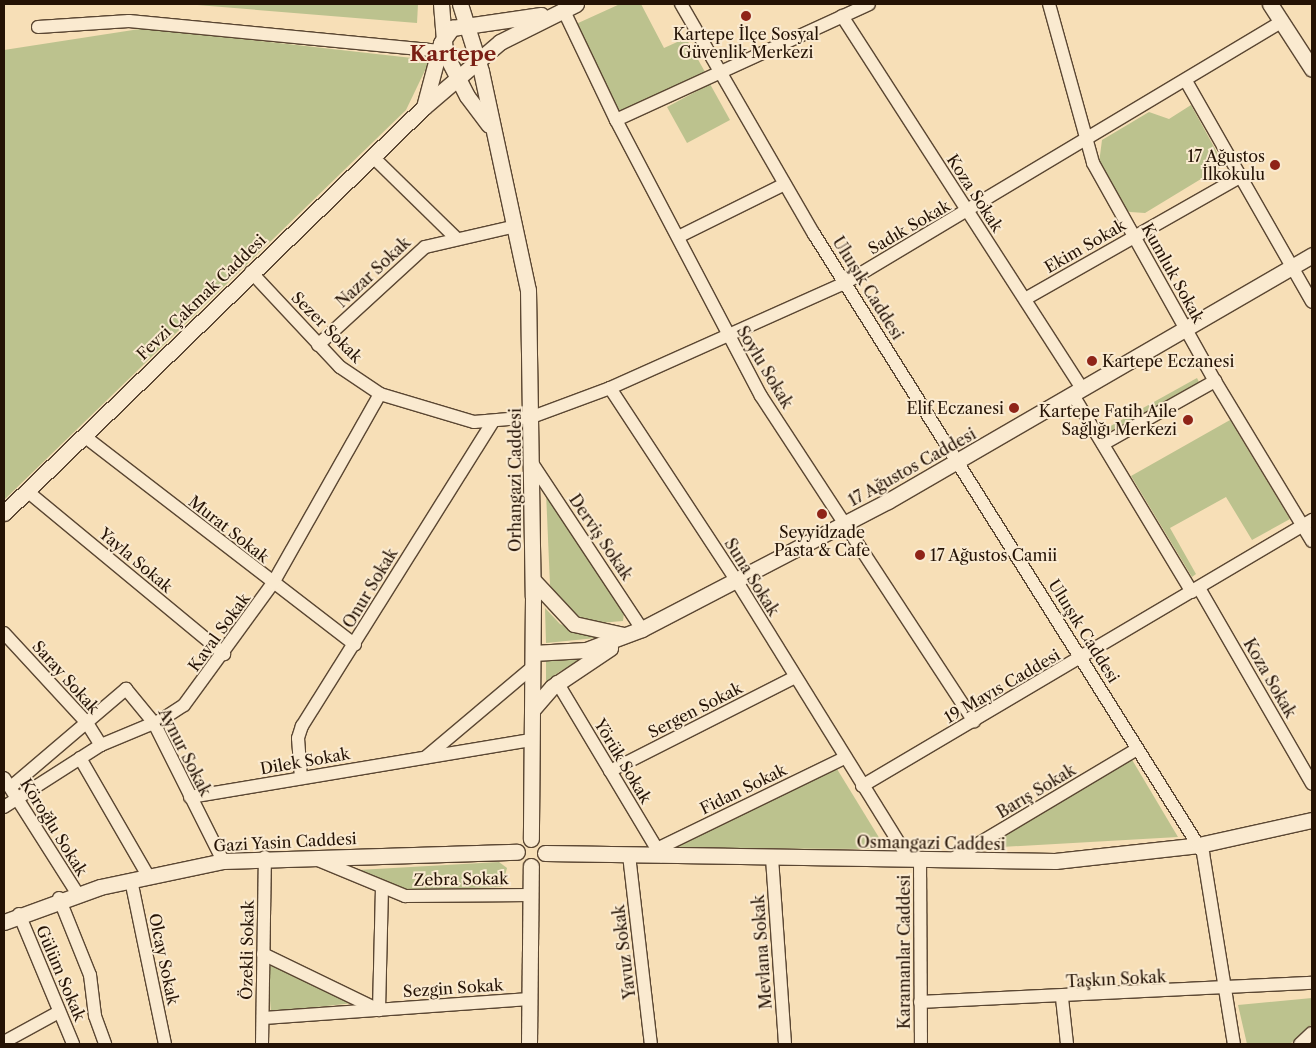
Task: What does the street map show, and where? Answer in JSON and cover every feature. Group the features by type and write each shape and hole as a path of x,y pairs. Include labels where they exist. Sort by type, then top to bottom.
{"street":[{"path":"424,107 440,46 441,4"},
{"name":"Orhangazi Caddesi","path":"460,4 478,59 490,126 516,226 528,290 532,417 533,580 531,838"},
{"name":"Uluışık Caddesi","path":"680,4 845,283 1199,845 1209,874 1222,990 1234,1044"},
{"path":"616,120 718,70 869,4"},
{"name":"Kumluk Sokak","path":"1049,4 1085,140 1135,237 1215,381 1308,522 1312,540"},
{"path":"1270,4 1312,68"},
{"path":"440,46 452,28 468,24 549,14 571,5"},
{"name":"Soylu Sokak","path":"571,5 616,120 678,237 726,335 974,721"},
{"name":"Fevzi Çakmak Caddesi","path":"4,513 252,272 375,159 424,107 478,59 549,14"},
{"name":"Koza Sokak","path":"842,16 1025,299 1077,392 1103,444 1195,590 1312,784"},
{"path":"38,27 129,21 440,46"},
{"name":"Sadık Sokak","path":"532,417 610,388 845,283 968,212 1281,22"},
{"path":"440,46 457,78 490,126"},
{"path":"1186,81 1312,302"},
{"path":"375,159 455,236"},
{"name":"Ekim Sokak","path":"1025,299 1240,177"},
{"path":"678,237 785,184"},
{"name":"Nazar Sokak","path":"318,345 414,255 455,236 516,226"},
{"name":"17 Ağustos Caddesi","path":"1292,267 1312,251"},
{"name":"17 Ağustos Caddesi","path":"533,660 586,650 628,636 846,524 958,462 1312,255"},
{"name":"Sezer Sokak","path":"252,272 340,368 380,394 442,415 493,422 532,417"},
{"path":"1103,444 1215,381"},
{"name":"Suna Sokak","path":"610,388 736,580 862,786 914,859"},
{"name":"Kaval Sokak","path":"4,807 101,745 154,723 184,705 224,654 273,584 380,394"},
{"name":"Onur Sokak","path":"301,778 300,732 493,422"},
{"name":"Murat Sokak","path":"84,436 273,584 355,645"},
{"name":"Derviş Sokak","path":"532,463 642,628"},
{"name":"Yayla Sokak","path":"27,491 224,654"},
{"name":"19 Mayıs Caddesi","path":"862,786 1083,659 1308,522"},
{"path":"533,580 549,603 574,624 602,634 628,636"},
{"name":"Saray Sokak","path":"4,633 88,723 101,745"},
{"path":"532,710 557,682 628,636"},
{"path":"426,757 533,660"},
{"name":"Sergen Sokak","path":"610,772 795,677"},
{"name":"Yörük Sokak","path":"557,682 659,853"},
{"name":"Aynur Sokak","path":"8,782 88,723 126,689 154,723 223,861"},
{"name":"Dilek Sokak","path":"190,797 532,740"},
{"name":"Barış Sokak","path":"951,860 1137,749"},
{"path":"80,758 148,876"},
{"name":"Fidan Sokak","path":"659,853 844,758"},
{"name":"Köroğlu Sokak","path":"8,782 77,893"},
{"name":"Osmangazi Caddesi","path":"545,853 629,855 659,853 772,858 1055,861 1199,845 1312,820"},
{"path":"531,838 540,842 545,853 540,863 531,866 523,864 517,852 523,841 531,838"},
{"name":"Gazi Yasin Caddesi","path":"8,919 58,898 148,876 223,861 265,857 517,852"},
{"name":"Yavuz Sokak","path":"629,855 651,1044"},
{"name":"Özekli Sokak","path":"262,1044 265,857"},
{"name":"Zebra Sokak","path":"310,857 405,896 531,895"},
{"name":"Mevlana Sokak","path":"772,858 785,1044"},
{"name":"Karamanlar Caddesi","path":"914,859 921,1044"},
{"path":"529,1044 531,866"},
{"name":"Olcay Sokak","path":"131,880 166,1044"},
{"path":"379,1010 382,888"},
{"path":"58,898 90,975 95,1016 105,1044"},
{"name":"Gülüm Sokak","path":"8,919 59,1012 73,1044"},
{"name":"Sezgin Sokak","path":"263,954 379,1010"},
{"name":"Taşkın Sokak","path":"920,1002 1062,998 1222,990 1312,983"},
{"path":"1062,998 1067,1044"},
{"name":"Sezgin Sokak","path":"263,1018 530,999"},
{"path":"4,1042 59,1012"},
{"path":"1300,1044 1312,1033"}],"green space":[{"path":"185,4 418,4 417,23"},
{"path":"620,4 641,4 664,48 686,38 705,72 619,111 576,24"},
{"path":"146,28 430,60 406,110 4,500 4,50"},
{"path":"710,84 730,120 687,143 667,107"},
{"path":"1191,105 1224,165 1145,213 1130,212 1123,208 1099,163 1102,140 1149,112 1169,119"},
{"path":"1197,378 1199,382 1109,432 1107,428"},
{"path":"1230,420 1290,519 1252,540 1226,497 1170,528 1196,574 1192,577 1131,476"},
{"path":"546,492 624,613 623,621 599,623 581,618 560,601 550,585"},
{"path":"545,608 560,624 596,638 546,643"},
{"path":"587,657 559,672 546,682 546,660"},
{"path":"1131,758 1178,837 985,848"},
{"path":"837,769 886,849 673,848"},
{"path":"499,862 507,868 502,887 403,890 358,870"},
{"path":"267,964 353,1001 354,1003 271,1012"},
{"path":"1312,998 1312,1024 1290,1044 1247,1044 1238,1005"}],"place":[{"name":"Kartepe İlçe Sosyal Güvenlik Merkezi","path":"746,16"},
{"name":"17 Ağustos İlkokulu","path":"1275,165"},
{"name":"Kartepe Eczanesi","path":"1092,361"},
{"name":"Elif Eczanesi","path":"1014,408"},
{"name":"Kartepe Fatih Aile Sağlığı Merkezi","path":"1188,420"},
{"name":"Seyyidzade Pasta & Cafe","path":"822,514"},
{"name":"17 Ağustos Camii","path":"920,555"}],"district":[{"name":"Kartepe","path":"453,54"}]}
